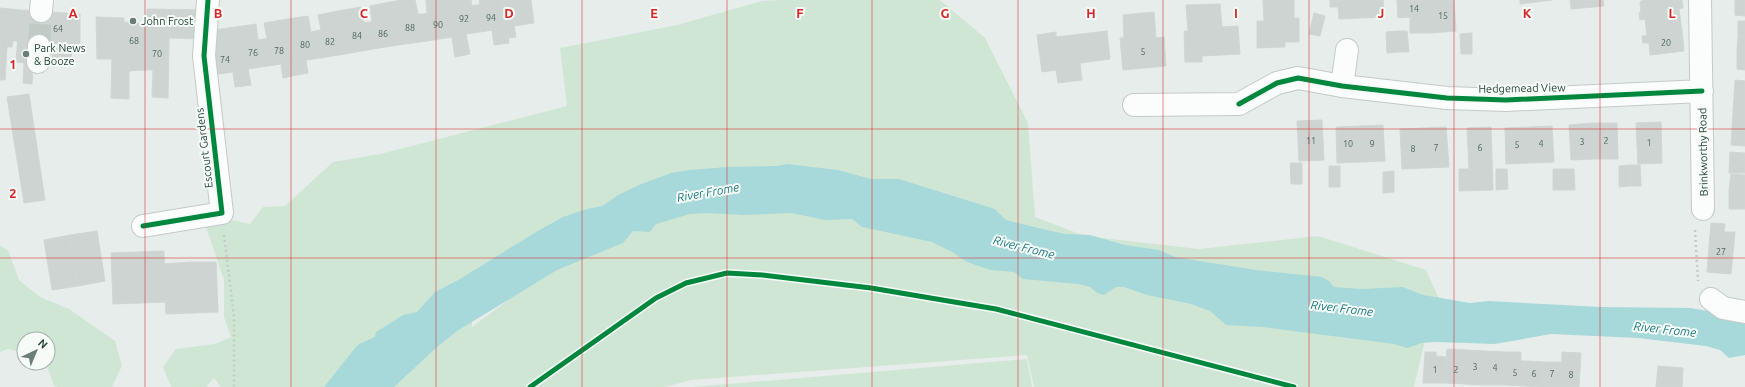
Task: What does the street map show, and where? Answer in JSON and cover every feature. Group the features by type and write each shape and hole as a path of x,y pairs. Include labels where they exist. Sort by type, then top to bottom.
{"street":[{"name":"Escourt Gardens","path":"208,0 204,56 222,213"},
{"name":"Brinkworthy Road","path":"1700,0 1703,209"},
{"path":"1342,86 1347,50"},
{"name":"Hedgemead View","path":"1134,105 1239,104 1277,83 1298,78 1342,86 1447,98 1506,100 1702,91"},
{"path":"142,226 222,213"},
{"path":"1711,298 1723,308 1745,312"}],"path":[{"path":"222,213 234,317 234,387"},
{"path":"530,387 656,298 686,283 727,273 762,275 871,288 996,309 1182,356 1294,387"}],"green space":[{"path":"940,0 985,38 1028,123 1035,217 1085,236 1199,249 1318,236 1426,270 1442,305 1425,340 1414,387 1034,387 1027,355 691,380 665,387 221,387 214,378 206,387 171,387 163,367 176,349 215,344 231,337 224,317 224,280 206,227 227,219 250,224 263,207 285,206 333,162 380,154 567,106 560,48 677,25 762,1","holes":["472,298 507,301 472,327"]},
{"path":"0,246 8,250 19,280 40,297 69,309 115,341 122,366 112,387 58,387 54,386 49,371 56,371 56,331 16,331 16,351 8,349 0,352"},
{"path":"1027,359 1032,387 692,387"}],"water":[{"name":"River Frome","path":"787,164 838,170 871,179 899,179 995,209 1006,220 1065,234 1090,235 1125,245 1159,250 1175,257 1256,270 1322,277 1329,281 1334,287 1361,289 1403,287 1423,295 1470,303 1489,301 1601,307 1691,308 1745,318 1745,355 1729,358 1720,350 1706,346 1638,338 1551,334 1495,344 1435,342 1422,343 1407,348 1394,344 1263,327 1226,325 1210,311 1191,304 1147,295 1124,287 1116,287 1104,295 1097,293 1090,287 1078,284 1023,279 1014,272 990,270 967,262 952,252 932,242 862,227 852,219 825,220 791,213 743,215 706,213 690,214 656,224 650,232 633,231 623,243 557,270 457,331 436,348 394,387 324,387 359,344 375,337 376,332 403,315 417,312 435,292 460,279 563,217 602,206 618,195 671,173 727,167 777,166"}],"building":[{"path":"415,0 418,14 423,14 427,41 398,45 390,2"},
{"path":"426,0 446,0 452,37 427,41 423,14 427,13"},
{"path":"446,0 471,0 472,6 476,5 480,32 466,34 470,54 455,57"},
{"path":"479,0 503,0 509,43 494,45 492,30 480,32 476,5 480,5"},
{"path":"503,0 531,0 534,23 514,26 516,37 508,38"},
{"path":"1263,0 1294,0 1294,18 1299,18 1299,42 1285,42 1285,47 1257,48 1257,21 1264,21"},
{"path":"1330,0 1359,0 1360,18 1339,19 1338,7 1330,7"},
{"path":"1359,0 1383,0 1384,17 1360,18"},
{"path":"1397,0 1430,0 1431,33 1410,33 1410,17 1398,18"},
{"path":"1430,0 1454,0 1456,31 1431,33"},
{"path":"1520,0 1552,0 1520,4"},
{"path":"1570,0 1603,0 1604,6 1571,9"},
{"path":"1643,0 1682,0 1683,8 1641,13 1640,2"},
{"path":"1735,0 1745,0 1745,16 1735,15"},
{"path":"390,2 398,45 373,49 369,22 372,22 370,6"},
{"path":"1220,4 1222,27 1238,26 1240,54 1202,56 1202,62 1185,62 1184,31 1188,31 1186,5"},
{"path":"361,7 364,23 369,22 373,49 345,54 338,11"},
{"path":"0,8 20,10 18,41 13,41 12,47 7,47 5,80 0,80"},
{"path":"147,9 202,10 201,39 169,38 168,98 152,97 153,70 146,70"},
{"path":"1679,9 1682,31 1647,36 1645,19 1640,20 1639,13"},
{"name":"Park News & Booze","path":"20,10 37,11 32,84 23,83 24,63 16,62"},
{"path":"37,11 80,14 80,44 72,43 71,65 52,63 52,47 35,46"},
{"path":"338,11 345,54 320,58 315,31 321,30 318,15"},
{"path":"1154,12 1156,38 1164,37 1166,66 1123,70 1120,38 1124,38 1123,15"},
{"path":"1314,13 1325,16 1320,36 1309,34"},
{"path":"308,16 311,32 315,31 320,58 306,60 308,73 297,75 288,19"},
{"path":"96,17 124,18 121,58 129,64 129,99 111,98 112,59 97,59"},
{"path":"288,19 297,75 283,78 281,64 268,66 264,39 267,39 264,23"},
{"path":"1738,21 1745,21 1745,37 1738,37"},
{"path":"123,22 147,24 146,70 128,71 129,64 121,58"},
{"path":"256,24 258,40 264,39 268,66 248,69 251,85 244,86 236,27"},
{"path":"236,27 244,86 235,87 233,72 212,75 212,30"},
{"path":"1107,31 1110,59 1080,63 1082,80 1058,83 1056,70 1042,72 1037,35 1056,32 1056,37"},
{"path":"1397,31 1398,52 1387,53 1386,32"},
{"path":"1397,31 1407,31 1409,52 1398,52"},
{"path":"1682,31 1684,51 1650,55 1649,43 1643,43 1642,36"},
{"path":"1472,33 1472,54 1461,54 1460,34"},
{"path":"1738,37 1745,37 1745,51 1737,51"},
{"path":"1737,51 1745,51 1745,70 1737,69"},
{"path":"1735,80 1745,81 1745,114 1733,113"},
{"path":"29,94 45,200 24,203 7,97"},
{"path":"1733,113 1745,114 1745,131 1732,130"},
{"path":"1322,120 1324,160 1299,161 1297,121"},
{"path":"1661,122 1662,163 1638,164 1636,123"},
{"path":"1593,123 1595,159 1571,160 1569,125"},
{"path":"1593,123 1617,123 1618,159 1595,159"},
{"path":"1383,125 1385,161 1361,162 1359,126"},
{"path":"1359,126 1361,162 1337,163 1336,127"},
{"path":"1552,126 1554,162 1530,163 1529,127"},
{"path":"1446,127 1449,167 1425,168 1423,128"},
{"path":"1491,127 1493,190 1459,191 1459,169 1469,169 1467,128"},
{"path":"1529,127 1530,163 1506,164 1505,128"},
{"path":"1423,128 1425,168 1402,169 1400,129"},
{"path":"1732,130 1745,131 1745,146 1731,145"},
{"path":"1730,152 1745,153 1745,173 1729,173"},
{"path":"1290,163 1302,163 1302,184 1291,184"},
{"path":"1630,165 1630,186 1619,187 1619,166"},
{"path":"1630,165 1640,165 1641,186 1630,186"},
{"path":"1329,166 1340,166 1340,187 1329,187"},
{"path":"1496,169 1507,169 1508,189 1496,190"},
{"path":"1553,169 1563,169 1564,190 1553,190"},
{"path":"1563,169 1574,169 1575,190 1564,190"},
{"path":"1394,171 1394,192 1383,193 1383,172"},
{"path":"1731,174 1745,175 1745,191 1729,190"},
{"path":"1729,190 1745,191 1745,209 1729,209"},
{"path":"1711,223 1725,224 1724,232 1735,232 1731,274 1707,272"},
{"path":"97,231 105,281 78,286 70,235"},
{"path":"70,235 78,286 52,290 44,240"},
{"path":"164,251 166,302 140,303 138,252"},
{"path":"138,252 140,303 113,304 111,253"},
{"path":"191,262 216,262 218,312 193,313"},
{"path":"191,262 193,313 166,314 164,264"},
{"path":"1447,349 1466,350 1465,384 1445,383"},
{"path":"1466,350 1485,351 1484,385 1465,384"},
{"path":"1485,351 1506,352 1505,385 1484,385"},
{"path":"1425,352 1436,352 1436,356 1446,357 1445,383 1423,383"},
{"path":"1506,352 1521,352 1521,361 1526,361 1525,386 1505,385"},
{"path":"1562,352 1581,353 1579,387 1561,387"},
{"path":"1526,361 1544,362 1543,387 1525,386"},
{"path":"1544,362 1562,362 1561,387 1543,387"},
{"path":"1658,366 1683,368 1682,387 1656,387"}],"tunnel":[{"path":"39,46 41,11"}],"cycle path":[{"path":"143,226 222,213 204,56 208,0"},
{"path":"1239,104 1277,83 1298,78 1342,86 1447,98 1506,100 1702,91"},
{"path":"530,387 656,298 686,283 727,273 762,275 871,288 996,309 1294,387"}],"place":[{"name":"John Frost","path":"133,21"},
{"name":"Park News & Booze","path":"26,54"}]}
